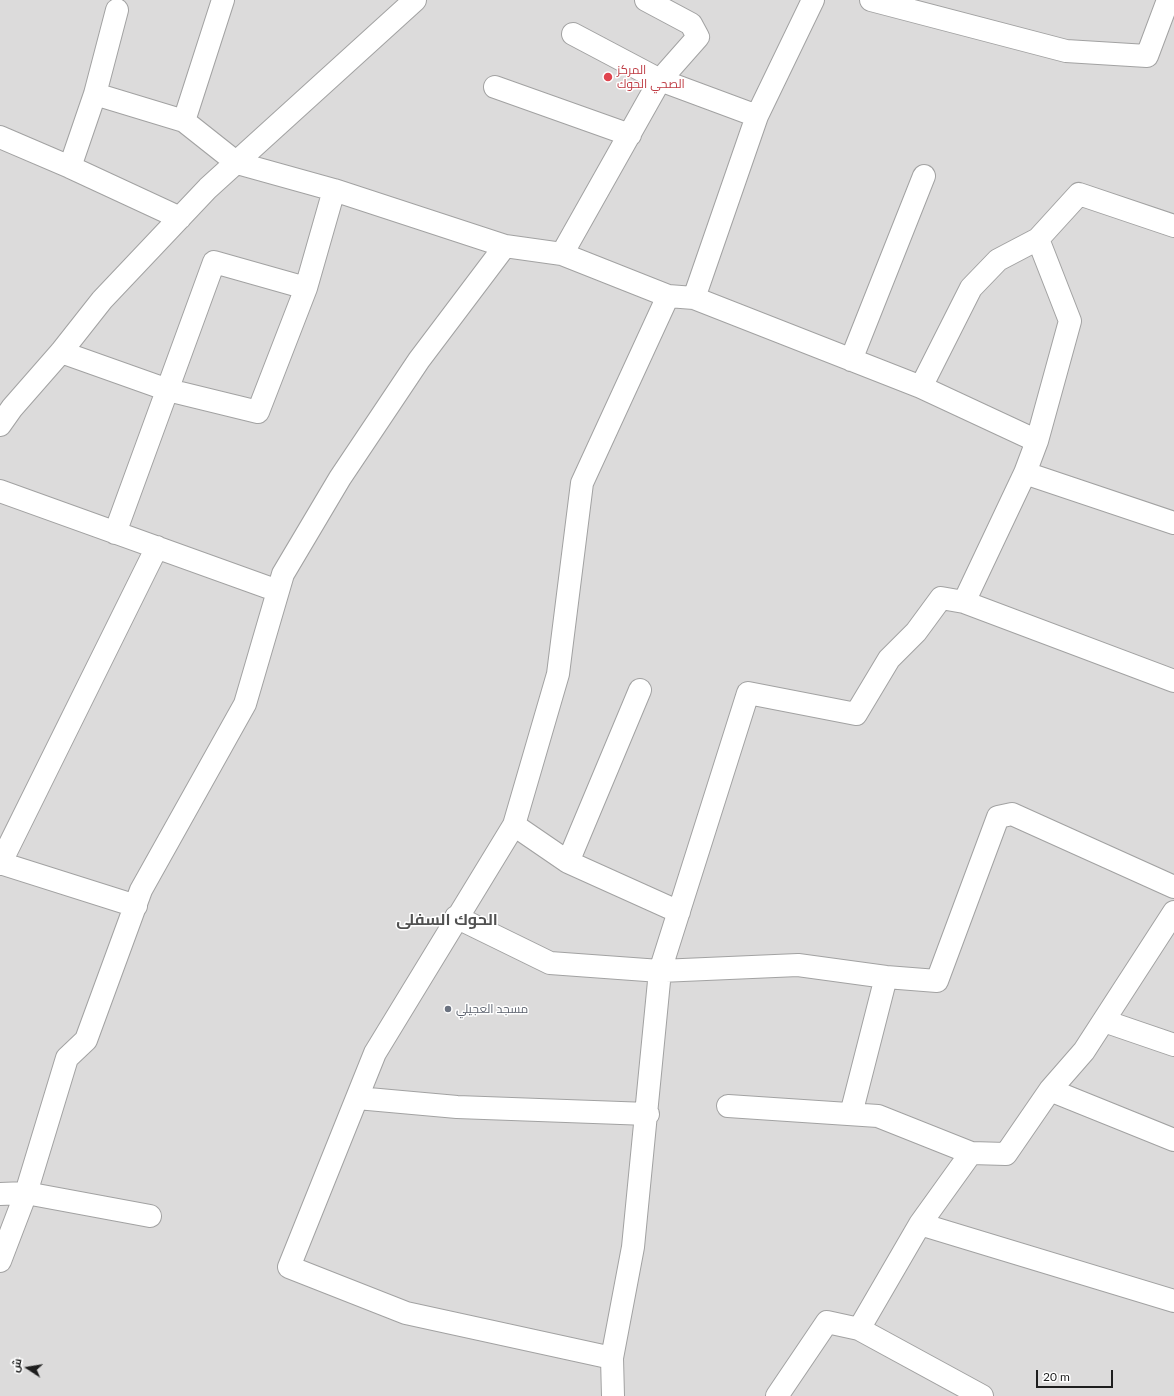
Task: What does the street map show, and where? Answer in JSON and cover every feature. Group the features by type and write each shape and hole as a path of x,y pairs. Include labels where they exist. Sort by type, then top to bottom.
{"street":[{"path":"184,121 223,0"},
{"path":"4,412 61,352 102,300 208,188 414,0"},
{"path":"562,254 660,80 698,37 691,24 646,0"},
{"path":"694,298 757,116 813,0"},
{"path":"870,0 1066,51 1148,56 1168,0"},
{"path":"70,167 95,94 117,10"},
{"path":"573,34 660,80 757,116"},
{"path":"494,87 630,135"},
{"path":"95,94 184,121 237,163 334,190 505,246 562,254 668,296 694,298 921,387 1037,441"},
{"path":"0,137 70,167 180,218"},
{"path":"851,360 924,176"},
{"path":"61,352 168,390 258,412 306,288 334,190"},
{"path":"921,387 971,288 998,260 1038,239 1079,194 1174,226"},
{"path":"964,602 1025,472 1037,441 1070,321 1038,239"},
{"path":"0,1261 26,1193 67,1058 86,1040 141,890 245,704 283,574 340,478 419,360 505,246"},
{"path":"115,533 214,262 306,288"},
{"path":"612,1358 406,1313 289,1267 375,1053 456,917 514,825 558,674 582,483 668,296"},
{"path":"1025,472 1174,523"},
{"path":"0,491 278,591"},
{"path":"136,906 0,863 157,547"},
{"path":"613,1396 612,1358 633,1247 648,1114 660,971 748,694 856,714 889,659 916,632 941,598 964,602 1126,665 1174,682"},
{"path":"568,862 640,690"},
{"path":"456,917 550,963 660,971 798,965 886,977 937,981 998,817 1012,814 1174,887"},
{"path":"514,825 568,862 679,912"},
{"path":"728,1106 878,1116 971,1153 1006,1154 1050,1090 1084,1051 1174,912"},
{"path":"851,1114 886,977"},
{"path":"1104,1021 1174,1045"},
{"path":"1050,1090 1174,1140"},
{"path":"357,1098 457,1107 648,1114"},
{"path":"859,1329 920,1224 971,1153"},
{"path":"0,1194 26,1193 150,1216"},
{"path":"920,1224 1174,1301"},
{"path":"778,1396 827,1322 859,1329 982,1396"}],"shaded area":[{"path":"0,0 1174,0 1174,1396 0,1396"}],"place":[{"name":"المركز الصحي الحوك","path":"608,77"},
{"name":"مسجد العجيلي","path":"448,1009"}],"district":[{"name":"الحوك السفلى","path":"447,920"}]}
